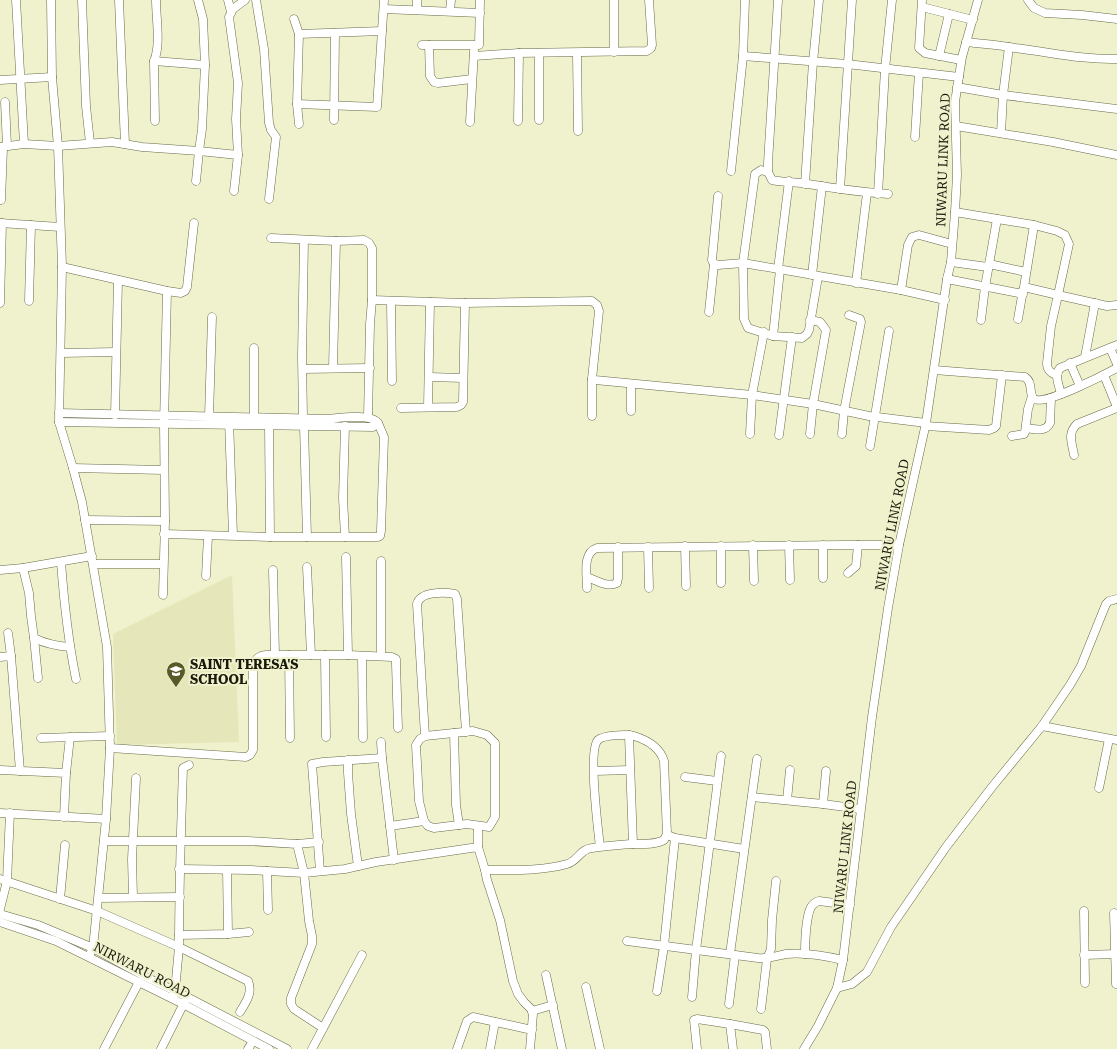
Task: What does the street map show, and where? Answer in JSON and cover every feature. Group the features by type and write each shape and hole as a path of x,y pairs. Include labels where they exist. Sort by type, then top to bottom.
{"street":[{"path":"16,0 24,144"},
{"path":"51,0 52,78 58,146 62,267 59,422 82,502 107,647 110,748 106,819 93,948 89,956"},
{"path":"82,0 86,106 90,143"},
{"path":"119,0 125,144"},
{"path":"155,121 154,61 158,44 156,0"},
{"path":"196,181 202,129 205,64 203,19 198,0"},
{"path":"228,0 231,12 230,22 238,83 236,119 238,154 234,191"},
{"path":"231,12 235,6 245,0"},
{"path":"256,0 264,49 269,123 271,130 276,137 269,198"},
{"path":"297,104 376,107 384,0"},
{"path":"417,0 417,10"},
{"path":"450,11 451,0"},
{"path":"472,79 438,83 434,82 430,76 425,45 479,46 480,0"},
{"path":"614,0 614,52"},
{"path":"474,56 519,53 647,51 651,48 649,0"},
{"path":"731,172 743,56 745,0"},
{"path":"778,0 768,172 772,180 789,181 867,193 888,194"},
{"path":"805,184 813,62 819,0"},
{"path":"840,189 852,0"},
{"path":"878,194 885,69 892,0"},
{"name":"NIWARU LINK ROAD","path":"804,1049 818,1026 837,988 843,960 873,710 899,545 926,425 947,279 951,262 956,175 955,102 961,60 978,0"},
{"path":"1028,0 1034,8 1045,13 1117,19"},
{"path":"961,60 925,53 919,48 918,43 922,3 949,14 973,20"},
{"path":"384,9 480,13"},
{"path":"939,56 949,14"},
{"path":"294,19 299,34 297,104 299,124"},
{"path":"299,34 382,31"},
{"path":"334,120 335,33"},
{"path":"966,42 1060,55 1117,60"},
{"path":"470,122 474,45"},
{"path":"1001,134 1003,95 1009,47"},
{"path":"518,121 519,53"},
{"path":"539,53 539,120"},
{"path":"577,53 578,131"},
{"path":"743,56 847,64 959,77"},
{"path":"154,61 205,64"},
{"path":"915,137 919,73"},
{"path":"0,80 52,78"},
{"path":"957,87 1003,95 1117,109"},
{"path":"1,200 5,102"},
{"path":"956,126 1053,142 1117,155"},
{"path":"3,147 24,144 58,146 112,142 142,147 238,154"},
{"path":"768,172 761,170 755,174 743,263 744,319 749,329 764,332 773,336 802,338 805,337 809,330 822,186"},
{"path":"773,336 789,181"},
{"path":"856,283 867,193"},
{"path":"709,312 714,264 712,256 718,196"},
{"path":"955,212 1034,225 1057,231 1065,235 1069,244 1051,326 1047,363 1047,368 1049,371 1057,375"},
{"path":"981,320 996,219"},
{"path":"0,303 1,223 60,227"},
{"path":"62,267 181,293 185,291 187,287 194,223"},
{"path":"30,301 31,225"},
{"path":"1018,319 1034,225"},
{"path":"901,290 908,245 912,237 919,235 952,244"},
{"path":"271,238 336,241 364,240 369,243 372,254 372,300 368,417"},
{"path":"304,240 302,283 302,357 307,537"},
{"path":"333,368 336,241"},
{"path":"951,262 1026,272"},
{"path":"714,264 743,263 901,290 945,300"},
{"path":"947,279 985,287 1058,295 1116,308"},
{"path":"115,414 118,280"},
{"path":"163,596 165,521 164,420 167,291"},
{"path":"372,300 465,303 592,301 597,305 599,311 592,379 592,416"},
{"path":"391,301 392,381"},
{"path":"428,407 430,302"},
{"path":"401,408 457,407 463,402 465,303"},
{"path":"1086,357 1095,303"},
{"path":"842,434 844,411 861,322 857,317 849,315"},
{"path":"209,417 212,316"},
{"path":"810,320 820,322 825,326 826,330 810,434"},
{"path":"870,446 889,331"},
{"path":"750,434 752,395 764,332"},
{"path":"779,435 792,337"},
{"path":"1061,394 1057,375 1060,368 1113,346 1117,364"},
{"path":"254,348 254,418"},
{"path":"61,352 116,352"},
{"path":"1070,363 1080,386"},
{"path":"303,369 370,368"},
{"path":"1032,396 1034,399 1039,400 1052,398 1117,368"},
{"path":"934,370 1025,377 1028,379 1032,396 1028,409 1026,428 1024,434 1012,436"},
{"path":"592,379 611,383 752,395 814,404 844,411 926,425 990,430 996,426 1002,375"},
{"path":"1074,455 1071,433 1074,428 1078,424 1117,408 1104,375"},
{"path":"429,377 463,378"},
{"path":"630,384 631,411"},
{"path":"1026,428 1043,430 1048,427 1050,423 1052,398"},
{"path":"59,413 115,414 164,420 209,417 269,425 368,417 377,423 384,437 380,536 375,538 164,534"},
{"path":"59,422 164,420 230,421 254,418 344,426 373,427 377,423"},
{"path":"230,421 233,535"},
{"path":"269,425 270,537"},
{"path":"344,426 343,498 345,537"},
{"path":"73,468 164,470"},
{"path":"85,520 165,521"},
{"path":"206,576 208,536"},
{"path":"789,545 790,580"},
{"path":"823,545 823,578"},
{"path":"848,573 856,566 858,545"},
{"path":"587,588 587,557 590,552 597,548 899,545"},
{"path":"685,546 686,586"},
{"path":"721,546 721,582"},
{"path":"753,546 754,581"},
{"path":"587,576 606,585 616,583 618,578 618,547"},
{"path":"648,547 649,588"},
{"path":"346,557 348,655"},
{"path":"0,570 61,562 92,560 163,564"},
{"path":"380,656 381,561"},
{"path":"61,562 67,628 76,679"},
{"path":"307,567 311,655"},
{"path":"23,568 29,593 30,616 38,678"},
{"path":"273,570 275,655"},
{"path":"425,736 417,604 418,600 422,597 431,594 455,594 457,599 466,732"},
{"path":"837,988 852,984 867,972 891,927 946,848 992,787 1042,726 1070,685 1081,666 1106,604 1117,599"},
{"path":"8,634 20,771"},
{"path":"34,638 54,645 70,647"},
{"path":"110,748 246,757 250,755 253,750 253,665 255,660 261,656 275,655 392,656 396,659 398,728"},
{"path":"289,655 290,738"},
{"path":"325,655 326,737"},
{"path":"0,657 11,656"},
{"path":"362,656 363,738"},
{"path":"1042,726 1113,739 1099,788"},
{"path":"473,731 487,735 495,743 495,817 489,827 467,824 434,828 428,826 424,821 419,800 416,745 420,739 425,736 466,732 473,731"},
{"path":"454,733 456,805 459,824"},
{"path":"629,735 633,844"},
{"path":"485,870 557,866 574,861 582,851 589,848 600,847 633,844 664,840 667,834 665,770 662,755 656,748 640,738 629,735 602,737 595,745 596,798 600,847"},
{"path":"41,738 110,736"},
{"path":"64,817 66,774 70,737"},
{"path":"381,742 387,808 394,860"},
{"path":"692,997 696,950 721,756"},
{"path":"320,871 312,764 382,758"},
{"path":"729,1004 732,955 744,849 757,759"},
{"path":"348,760 351,814 358,866"},
{"path":"0,914 38,925 93,948 174,995 179,947 179,869 183,768 189,765"},
{"path":"0,770 66,774"},
{"path":"595,771 630,770"},
{"path":"787,800 790,770"},
{"path":"823,804 826,771"},
{"path":"685,777 717,781"},
{"path":"133,897 132,859 136,778"},
{"path":"752,797 860,809"},
{"path":"0,813 106,819"},
{"path":"0,909 10,813"},
{"path":"390,826 424,821"},
{"path":"478,826 478,847 500,920 513,981 518,994 533,1014 530,1049"},
{"path":"667,834 675,838 744,849"},
{"path":"657,991 664,946 675,838"},
{"path":"104,841 248,841 297,844 319,842"},
{"path":"297,844 304,873 312,944 291,998 291,1004 294,1009 323,1028"},
{"path":"60,899 65,845"},
{"path":"179,869 304,873 478,847"},
{"path":"227,870 228,934"},
{"path":"267,871 268,910"},
{"path":"4,880 97,912 179,947 248,982 250,989 249,995 240,1012"},
{"path":"761,1009 767,959 771,949 776,881"},
{"path":"99,898 180,896"},
{"path":"805,954 810,908 814,903 818,901 850,905"},
{"path":"1084,911 1085,984"},
{"path":"1114,913 1116,984"},
{"name":"NIRWARU ROAD","path":"0,922 56,941 139,982 185,1000 269,1049"},
{"path":"179,935 249,932"},
{"path":"627,941 767,959 787,954 805,954 843,960"},
{"path":"1084,955 1116,954"},
{"path":"312,1049 362,955"},
{"path":"546,974 562,1049"},
{"path":"104,1049 139,982"},
{"path":"586,988 600,1049"},
{"path":"161,1049 185,1000 287,1049"},
{"path":"532,1011 553,1005"},
{"path":"457,1049 464,1027 470,1018 473,1017 532,1030"},
{"path":"697,1049 694,1020 697,1019 763,1030 765,1032 768,1049"},
{"path":"490,1049 495,1022"},
{"path":"730,1024 733,1049"},
{"path":"248,1049 253,1041"}],"shaded area":[{"name":"SAINT TERESA'S SCHOOL","path":"232,575 239,742 117,745 113,634"}],"place":[{"name":"SAINT TERESA'S SCHOOL","path":"176,688"}]}
